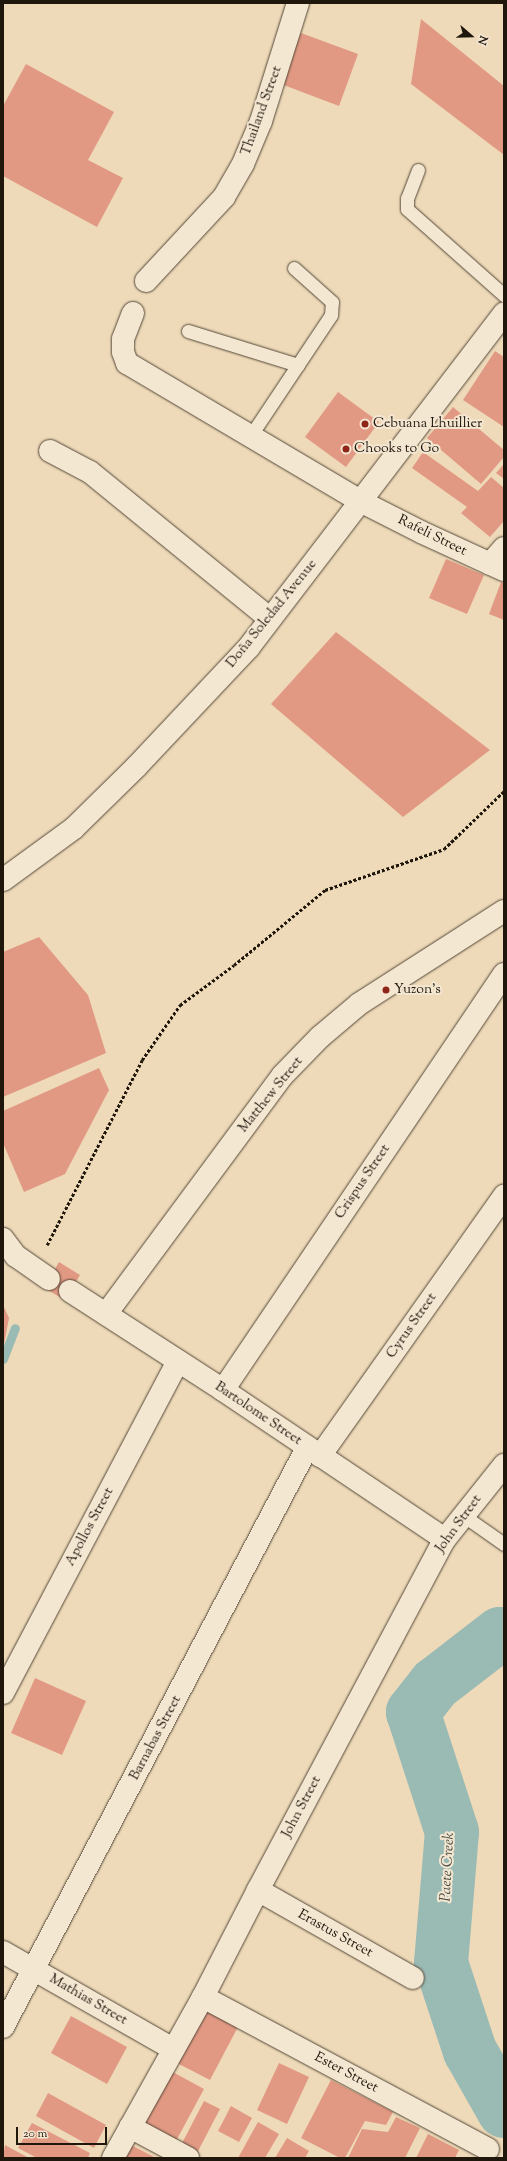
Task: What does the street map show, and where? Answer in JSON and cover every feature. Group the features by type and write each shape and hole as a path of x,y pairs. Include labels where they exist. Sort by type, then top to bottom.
{"street":[{"name":"Thailand Street","path":"146,281 224,197 243,164 261,121 298,3"},
{"name":"Doña Soledad Avenue","path":"3,880 74,828 137,766 238,658 270,619 504,312"},
{"name":"Rafeli Street","path":"133,313 123,338 123,352 127,363 360,501 499,561"},
{"path":"50,451 90,472 270,619"},
{"name":"Matthew Street","path":"106,1314 284,1075 320,1037 359,1004 504,911"},
{"name":"Crispus Street","path":"223,1390 504,974"},
{"name":"Cyrus Street","path":"314,1452 504,1196"},
{"path":"3,1239 16,1256 43,1275"},
{"name":"Bartolome Street","path":"70,1291 223,1390 445,1539"},
{"name":"Apollos Street","path":"3,1693 178,1361"},
{"name":"Barnabas Street","path":"3,2027 314,1452"},
{"name":"John Street","path":"113,2158 203,1997 258,1890 445,1539 504,1465"},
{"name":"Erastus Street","path":"258,1890 413,1978"},
{"name":"Mathias Street","path":"3,1952 173,2049"},
{"name":"Ester Street","path":"203,1997 488,2149"},
{"path":"130,2127 188,2158"}],"lane":[{"path":"418,170 407,198 407,209 504,295"},
{"path":"251,436 331,315 332,302 294,268"},
{"path":"188,331 298,365"},
{"path":"464,1516 504,1544"}],"path":[{"path":"43,1275 47,1245 142,1060 180,1005 234,965 325,890 444,849 504,791"}],"building":[{"path":"421,19 504,86 504,155 411,84"},
{"path":"301,33 358,54 339,106 281,84"},
{"path":"26,64 114,112 88,160 123,178 97,227 3,176 3,106"},
{"path":"495,351 504,357 504,427 463,400"},
{"path":"338,392 379,422 346,467 305,437"},
{"path":"453,407 504,450 504,457 481,484 427,438"},
{"path":"423,452 478,491 491,477 504,488 504,521 490,537 461,513 467,507 412,468"},
{"path":"504,464 504,479 496,473"},
{"path":"446,559 484,575 467,614 429,598"},
{"path":"501,582 504,583 504,620 489,614"},
{"path":"336,632 490,750 403,817 271,704"},
{"path":"39,937 88,995 106,1053 3,1097 3,952"},
{"path":"99,1068 109,1090 65,1174 24,1192 3,1143 3,1111"},
{"path":"59,1262 80,1275 65,1300 44,1288"},
{"path":"3,1305 9,1318 4,1344 3,1344"},
{"path":"35,1678 86,1701 62,1755 11,1733"},
{"path":"204,2003 240,2023 210,2080 173,2061"},
{"path":"71,2016 127,2047 107,2084 51,2053"},
{"path":"279,2063 309,2077 287,2124 257,2110"},
{"path":"169,2070 204,2089 176,2141 140,2122"},
{"path":"331,2080 393,2112 386,2125 365,2121 345,2158 340,2158 301,2138"},
{"path":"48,2093 106,2125 94,2148 36,2116"},
{"path":"204,2101 220,2109 196,2155 180,2147"},
{"path":"231,2106 252,2118 239,2142 218,2131"},
{"path":"396,2117 420,2128 405,2158 348,2158 362,2129 388,2132"},
{"path":"258,2122 279,2134 265,2158 238,2158"},
{"path":"32,2123 90,2153 88,2158 37,2158 18,2148"},
{"path":"428,2134 459,2150 455,2158 416,2158"},
{"path":"287,2138 309,2151 305,2158 275,2158"},
{"path":"5,2145 29,2158 3,2158"},
{"path":"131,2145 156,2158 125,2158"}],"waterway":[{"name":"Paete Creek","path":"3,1359 15,1328"},
{"name":"Paete Creek","path":"504,1635 500,1634 435,1684 413,1712 452,1832 441,1963 470,2051 504,2111"}],"place":[{"name":"Cebuana Lhuillier","path":"365,424"},
{"name":"Chooks to Go","path":"346,449"},
{"name":"Yuzon's","path":"386,990"}]}
